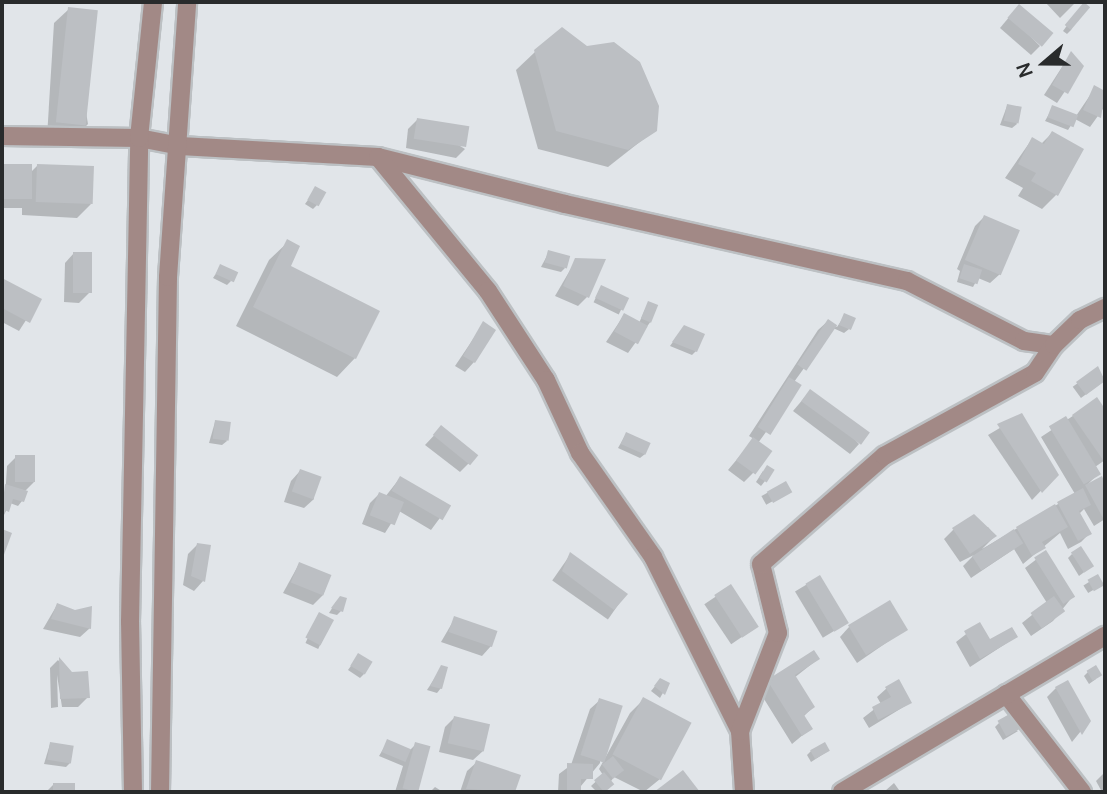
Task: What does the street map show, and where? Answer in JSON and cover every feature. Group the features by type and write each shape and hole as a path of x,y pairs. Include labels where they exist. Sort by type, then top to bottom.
{"street":[{"path":"133,792 130,622 139,138 153,2"},
{"path":"160,792 168,277 180,146 178,114 187,2"},
{"path":"2,136 139,138 180,146 378,157 565,204 907,281 1024,341 1054,345"},
{"path":"378,157 488,291 546,380 580,453 653,557 740,731 744,792"},
{"path":"740,731 778,633 761,564 884,456 1035,373 1054,345 1080,320 1105,308"},
{"path":"842,792 1105,636"},
{"path":"1006,694 1082,792"}],"building":[{"path":"1084,2 1090,7 1071,30 1065,25"},
{"path":"1019,4 1053,33 1042,47 1007,18"},
{"path":"68,7 98,10 86,126 56,122"},
{"path":"562,27 587,46 614,42 640,62 659,106 657,131 628,150 556,131 534,50"},
{"path":"1071,51 1084,66 1068,94 1052,85"},
{"path":"1094,85 1105,91 1101,118 1083,110"},
{"path":"1007,104 1022,107 1018,124 1004,121"},
{"path":"1052,105 1078,115 1073,127 1047,117"},
{"path":"417,118 469,126 466,147 414,139"},
{"path":"1052,131 1084,149 1058,196 1031,181 1036,173 1018,164 1032,137 1044,144"},
{"path":"2,164 32,164 32,199 2,199"},
{"path":"37,164 94,166 93,204 36,202"},
{"path":"315,186 326,192 319,206 307,200"},
{"path":"984,215 1020,230 1001,275 965,260"},
{"path":"287,239 300,246 291,266 380,311 356,359 253,307"},
{"path":"548,250 570,256 567,269 545,263"},
{"path":"73,252 92,252 92,293 73,293"},
{"path":"575,258 606,259 589,298 563,286"},
{"path":"220,264 238,272 234,282 216,274"},
{"path":"964,264 982,270 977,284 959,278"},
{"path":"2,278 42,299 30,323 2,308"},
{"path":"601,285 629,298 623,311 595,298"},
{"path":"648,301 658,305 651,323 641,319"},
{"path":"624,313 648,326 638,344 614,332"},
{"path":"844,313 856,318 851,330 839,325"},
{"path":"828,319 837,325 806,371 797,365"},
{"path":"483,321 496,330 475,363 463,356"},
{"path":"684,325 705,334 697,352 672,342"},
{"path":"1098,366 1105,381 1086,395 1076,382"},
{"path":"789,377 802,385 770,435 758,427"},
{"path":"810,389 870,432 861,445 801,401"},
{"path":"1097,397 1105,409 1103,460 1072,415"},
{"path":"1022,413 1059,475 1042,493 997,424"},
{"path":"1066,416 1101,474 1084,485 1049,426"},
{"path":"215,420 231,422 229,441 213,439"},
{"path":"441,425 478,455 470,465 433,435"},
{"path":"626,432 651,443 645,455 621,444"},
{"path":"753,437 772,451 755,475 736,460"},
{"path":"15,455 35,455 35,482 15,482"},
{"path":"767,465 775,470 767,482 759,478"},
{"path":"300,469 322,477 313,499 292,492"},
{"path":"400,476 451,505 443,520 392,491"},
{"path":"1102,476 1105,483 1103,518 1085,485"},
{"path":"786,481 792,492 773,503 767,492"},
{"path":"5,484 28,491 24,502 13,499 9,512 2,509"},
{"path":"1083,488 1091,505 1079,511 1092,534 1078,541 1057,502"},
{"path":"379,492 404,502 395,525 370,515"},
{"path":"1055,504 1068,527 1042,542 1046,548 1032,556 1016,527"},
{"path":"974,514 997,536 970,554 952,528"},
{"path":"2,529 12,533 2,560"},
{"path":"1014,529 1023,543 981,570 972,556"},
{"path":"197,543 211,545 205,582 191,576"},
{"path":"1081,546 1094,566 1084,573 1071,553"},
{"path":"1046,550 1075,597 1063,604 1034,557"},
{"path":"570,552 628,594 614,610 562,571"},
{"path":"299,562 331,575 323,596 291,582"},
{"path":"1098,574 1104,585 1094,591 1088,580"},
{"path":"820,575 849,623 834,632 805,584"},
{"path":"731,584 759,627 742,638 714,595"},
{"path":"340,596 347,598 343,612 331,608"},
{"path":"1054,596 1065,611 1042,628 1031,613"},
{"path":"890,600 908,630 866,655 848,625"},
{"path":"57,603 75,610 92,606 91,629 51,619"},
{"path":"319,612 334,620 320,646 305,638"},
{"path":"454,616 497,631 492,647 448,632"},
{"path":"980,622 990,639 1012,627 1018,637 980,659 964,631"},
{"path":"814,650 820,659 795,675 815,707 804,715 813,729 802,736 767,680"},
{"path":"358,653 373,662 365,675 350,666"},
{"path":"59,657 72,672 88,671 90,698 60,699"},
{"path":"441,665 448,667 442,689 430,686"},
{"path":"1096,665 1102,675 1093,681 1087,671"},
{"path":"660,678 670,683 665,695 654,686"},
{"path":"899,679 912,703 878,720 872,707 891,697 885,687"},
{"path":"1068,680 1091,721 1082,735 1055,687"},
{"path":"643,697 692,723 661,780 612,754"},
{"path":"599,698 623,706 604,763 580,755"},
{"path":"1015,711 1024,727 1006,736 998,721"},
{"path":"454,716 490,724 484,752 448,743"},
{"path":"387,739 411,749 405,762 382,752"},
{"path":"50,742 74,746 71,764 47,760"},
{"path":"415,742 430,746 418,792 403,788"},
{"path":"825,742 830,751 815,759 810,750"},
{"path":"613,756 624,770 613,779 602,765"},
{"path":"476,760 521,775 515,792 466,789"},
{"path":"567,763 593,764 593,779 581,779 581,790 567,790"},
{"path":"683,770 700,792 654,792"},
{"path":"604,772 614,784 604,792 594,780"},
{"path":"53,783 75,783 75,792 53,792"}]}
